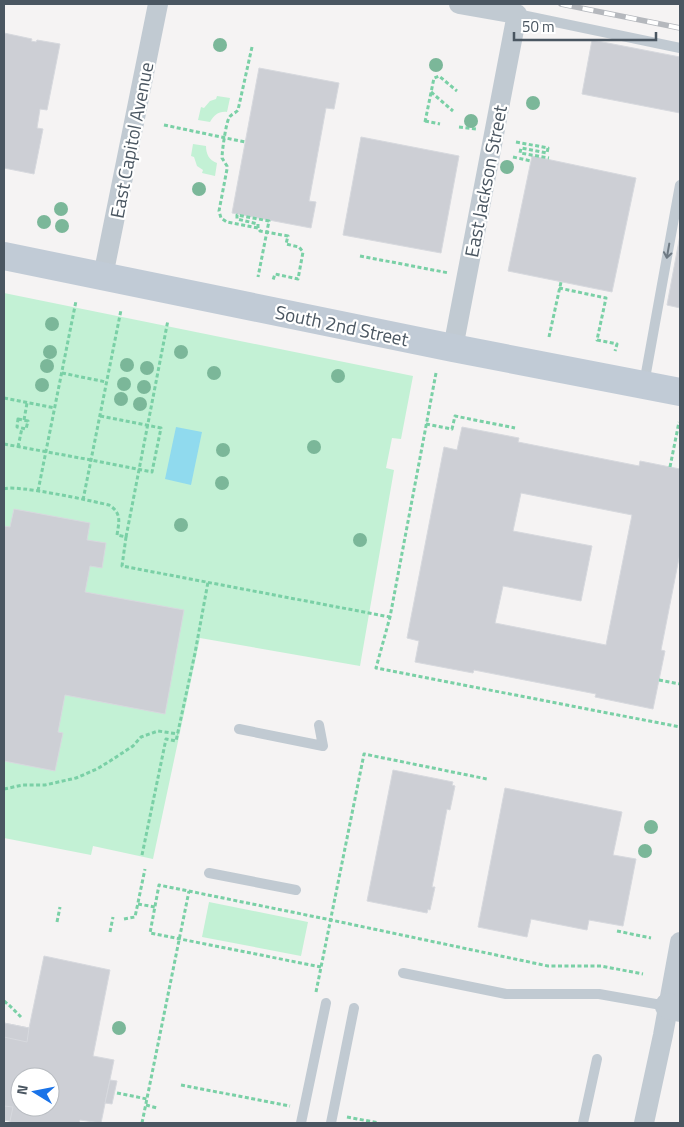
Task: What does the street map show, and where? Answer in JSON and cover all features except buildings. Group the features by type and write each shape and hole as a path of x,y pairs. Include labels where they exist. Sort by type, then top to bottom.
{"main road":[{"name":"South 2nd Street","path":"4,256 453,348 680,392"}],"street":[{"name":"East Capitol Avenue","path":"103,276 158,4"},
{"path":"459,4 517,14"},
{"name":"East Jackson Street","path":"453,348 517,14"},
{"path":"644,1123 674,1007 680,942"}],"lane":[{"path":"517,14 680,48"},
{"path":"644,385 680,185"},
{"path":"239,729 323,746 318,725"},
{"path":"209,872 296,890"},
{"path":"403,973 506,994 599,994 674,1007"},
{"path":"301,1123 326,1003"},
{"path":"331,1123 354,1008"},
{"path":"583,1123 596,1059"}],"path":[{"path":"252,47 238,110 237,113 230,116 225,138 222,158 227,166 219,211 221,218 226,222 288,236 286,244 299,247 303,252 298,279 275,274 273,280"},
{"path":"440,124 425,122 434,78 439,76 457,91"},
{"path":"431,92 453,111"},
{"path":"164,125 245,142"},
{"path":"459,127 477,129"},
{"path":"516,142 548,148 547,153 521,148 520,153 549,158"},
{"path":"513,157 531,161"},
{"path":"258,228 258,224 237,219 237,215 269,221 258,277"},
{"path":"360,256 450,274"},
{"path":"549,337 561,282"},
{"path":"559,288 606,298 597,340 617,344 615,351"},
{"path":"38,492 76,301"},
{"path":"83,500 121,310"},
{"path":"168,320 122,566 390,617"},
{"path":"62,373 106,382"},
{"path":"436,373 390,617 376,668 680,727"},
{"path":"4,398 55,408"},
{"path":"18,447 22,428 17,427 18,419 24,420 27,403"},
{"path":"4,444 152,472 161,428 100,416"},
{"path":"426,424 452,429 454,416 515,428"},
{"path":"670,467 679,422"},
{"path":"4,489 6,487 14,488 109,505 115,508 118,514 117,535 126,537"},
{"path":"142,855 166,739 176,741 178,734 208,582"},
{"path":"659,680 680,684"},
{"path":"4,789 23,785 44,786 76,778 110,762 133,746 141,737 158,731 178,734"},
{"path":"314,1001 364,754 487,778"},
{"path":"124,919 135,917 145,869"},
{"path":"321,967 150,933 159,885 548,966 601,966 643,974"},
{"path":"142,1123 189,891"},
{"path":"251,904 252,899"},
{"path":"138,904 155,907"},
{"path":"57,922 60,907"},
{"path":"110,932 113,917"},
{"path":"617,932 651,938"},
{"path":"4,1001 21,1017"},
{"path":"181,1085 291,1106"},
{"path":"117,1093 147,1099"},
{"path":"146,1105 157,1108"},
{"path":"344,1116 379,1123"}],"green space":[{"path":"217,96 230,98 227,112 217,114 210,122 198,120 201,107 204,108 210,101 216,99"},
{"path":"193,144 206,146 208,156 217,163 215,176 202,173 203,170 197,166 194,157 191,156"},
{"path":"4,293 413,376 401,439 392,438 386,468 394,470 360,666 200,638 153,859 93,846 91,855 4,838"},
{"path":"209,902 308,922 301,956 202,937"}],"water":[{"path":"176,427 202,432 191,485 165,479"}],"railway":[{"path":"561,4 680,28"}]}
